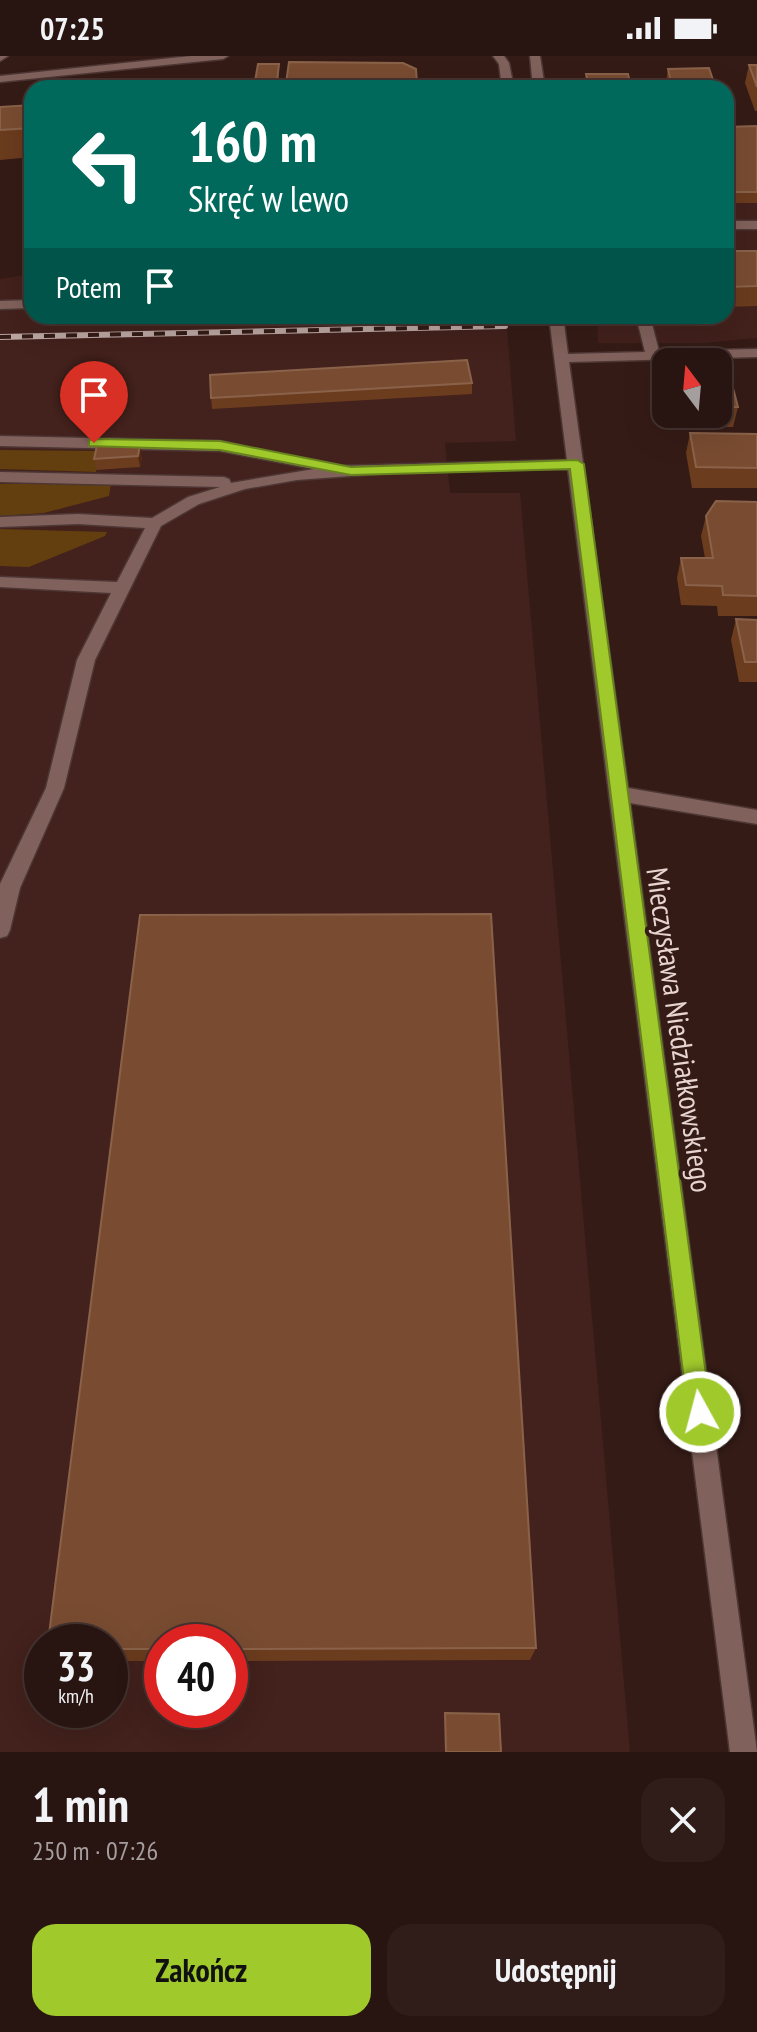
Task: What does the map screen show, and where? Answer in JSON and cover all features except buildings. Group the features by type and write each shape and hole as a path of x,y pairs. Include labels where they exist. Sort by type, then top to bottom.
{"street":[{"path":"0,79 223,56"},
{"path":"498,56 504,63 507,80"},
{"path":"535,56 538,80"},
{"path":"734,225 757,225"},
{"path":"0,305 24,304"},
{"name":"Mieczysława Niedziałkowskiego","path":"557,324 745,1752"},
{"path":"645,324 652,352"},
{"path":"732,354 757,353"},
{"path":"562,358 652,356"},
{"path":"0,441 220,446 351,471"},
{"path":"0,477 242,483 351,471 577,464"},
{"path":"0,930 5,890 55,788 86,660 155,523 172,509 205,493 242,483"},
{"path":"0,522 78,519 155,523"},
{"path":"0,582 124,588"},
{"path":"618,794 674,800 757,817"}],"shaded area":[{"path":"734,128 757,128 757,338 704,343 598,343 597,324 734,324"},
{"path":"24,275 24,324 507,324 516,441 445,443 450,493 520,493 630,1752 0,1752 0,279"},
{"path":"0,450 100,452 96,472 0,469"},
{"path":"0,484 111,484 109,496 44,513 0,516"},
{"path":"0,529 107,532 105,536 29,567 0,566"}],"railway":[{"path":"0,337 505,326"}],"route":[{"path":"94,443 220,446 351,471 577,464 700,1412"}]}
